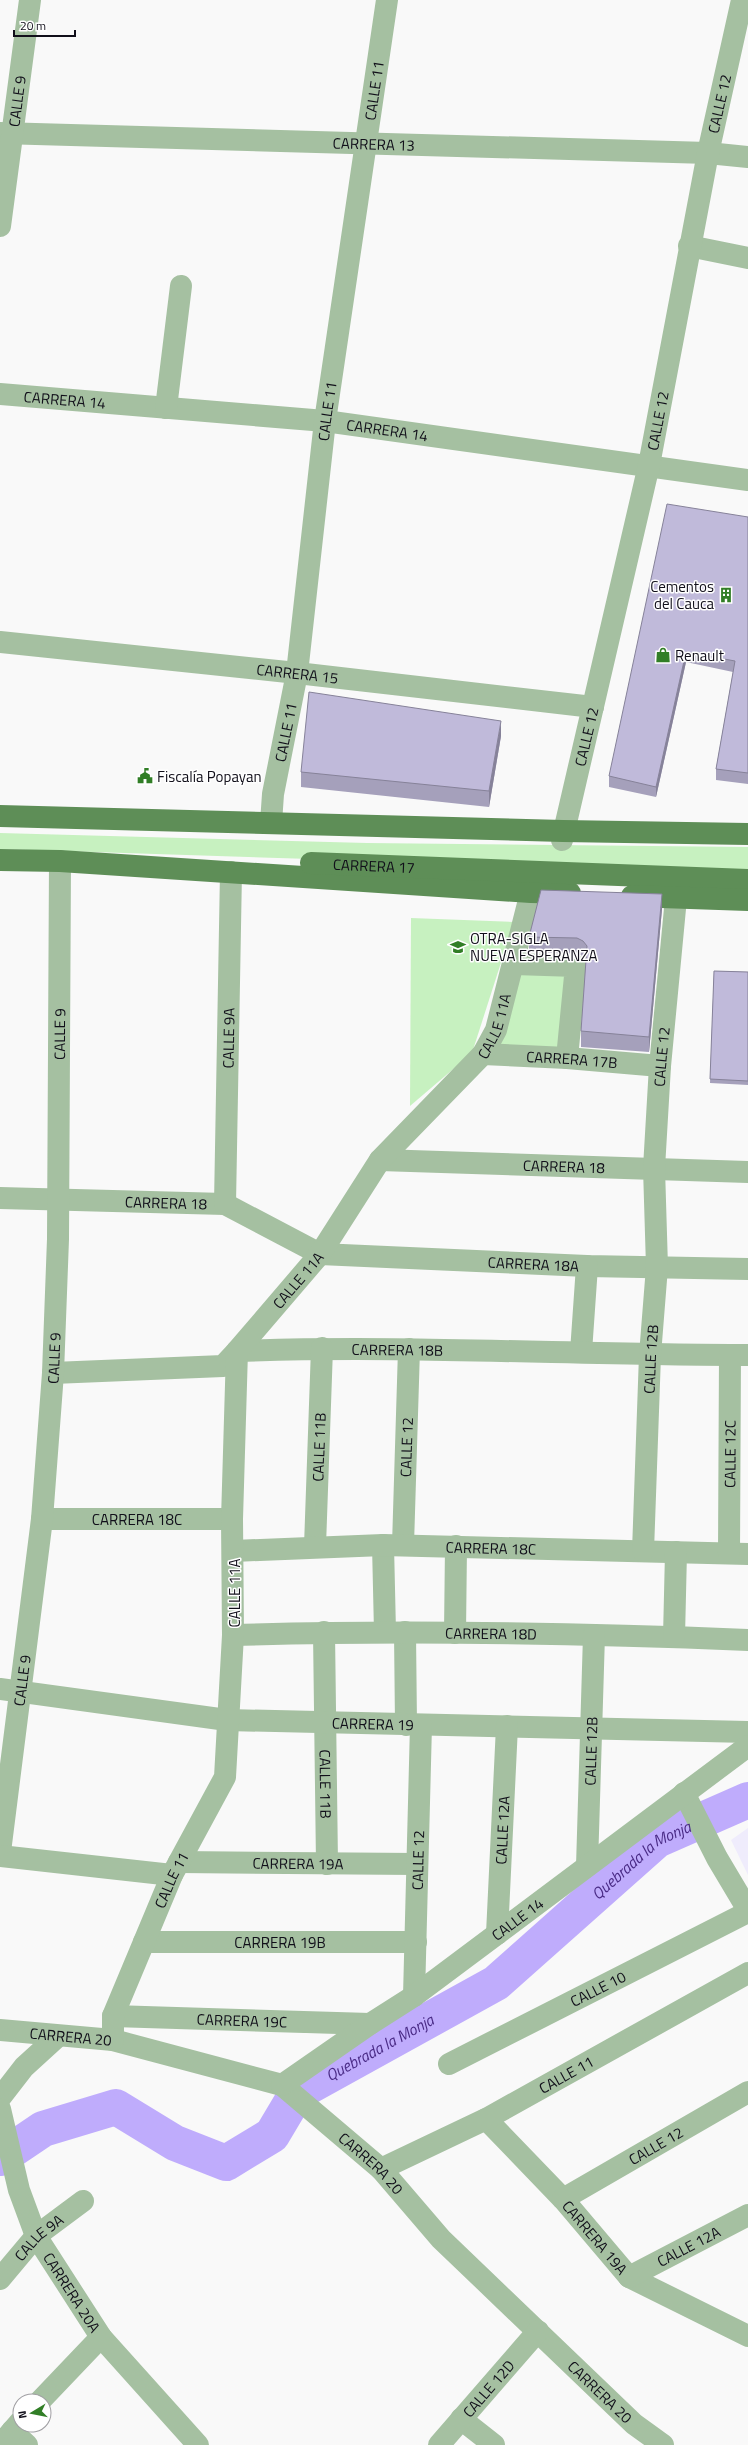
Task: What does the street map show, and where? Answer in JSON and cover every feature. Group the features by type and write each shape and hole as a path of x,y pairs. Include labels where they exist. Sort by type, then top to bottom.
{"main road":[{"name":"CARRERA 17","path":"0,816 271,823 748,843"},
{"name":"CARRERA 17","path":"0,829 563,836 748,834"},
{"name":"CARRERA 17","path":"0,853 600,883 748,880"},
{"path":"0,860 60,861 531,892 600,883 676,898 748,900"}],"street":[{"name":"CALLE 9","path":"0,226 7,133 30,0"},
{"name":"CALLE 11","path":"271,823 273,794 297,673 325,421 386,0"},
{"name":"CALLE 12","path":"563,836 649,465 689,246 742,0"},
{"name":"CARRERA 13","path":"7,133 708,153 748,157"},
{"path":"689,246 748,258"},
{"path":"166,408 181,286"},
{"name":"CARRERA 14","path":"0,394 325,421 748,480"},
{"name":"CARRERA 15","path":"0,642 297,673 593,707"},
{"name":"CALLE 9","path":"0,1852 9,1690 42,1519 53,1373 58,1200 60,861"},
{"name":"CALLE 9A","path":"225,1204 231,872"},
{"name":"CALLE 11A","path":"227,1720 233,1635 234,1551 232,1519 237,1351 320,1254 380,1160 483,1054 496,1030 514,964 531,892"},
{"name":"CALLE 12","path":"654,1168 660,1066 676,898"},
{"path":"514,964 576,966 567,1058"},
{"name":"CARRERA 17B","path":"483,1054 567,1058 660,1066"},
{"name":"CARRERA 18","path":"380,1160 748,1172"},
{"name":"CALLE 12B","path":"643,1551 650,1355 657,1267 654,1168"},
{"name":"CARRERA 18","path":"0,1198 225,1204 320,1254"},
{"name":"CARRERA 18A","path":"320,1254 587,1266 748,1269"},
{"path":"581,1352 587,1266"},
{"name":"CARRERA 18B","path":"237,1351 322,1348 581,1352 650,1355 739,1355"},
{"name":"CALLE 11B","path":"315,1546 322,1348"},
{"name":"CALLE 12","path":"409,1350 393,1545 395,1632 413,1725 417,1864 414,1996"},
{"path":"53,1373 223,1366 237,1351"},
{"name":"CALLE 12C","path":"738,1553 739,1355"},
{"name":"CARRERA 18C","path":"42,1519 232,1519"},
{"name":"CARRERA 18C","path":"234,1551 315,1546 393,1545 738,1553"},
{"path":"455,1633 456,1546"},
{"path":"674,1637 676,1552"},
{"name":"CALLE 11B","path":"324,1632 327,1864"},
{"name":"CARRERA 18D","path":"233,1635 324,1632 395,1632 594,1635 748,1640"},
{"name":"CALLE 12B","path":"587,1866 594,1635"},
{"name":"CARRERA 19","path":"9,1690 227,1720 748,1732"},
{"name":"CALLE 11","path":"113,2040 113,2016 144,1942 176,1869 225,1777 227,1720"},
{"name":"CALLE 12A","path":"497,1934 507,1726"},
{"name":"CALLE 14","path":"288,2091 370,2024 414,1996 587,1866 688,1800 748,1746"},
{"path":"688,1800 717,1858 748,1911"},
{"name":"CARRERA 19A","path":"0,1856 176,1869 327,1864 417,1864"},
{"name":"CALLE 10","path":"449,2064 748,1911"},
{"name":"CARRERA 19B","path":"144,1942 416,1942"},
{"name":"CALLE 11","path":"381,2170 486,2119 748,1973"},
{"name":"CARRERA 19C","path":"113,2016 370,2024"},
{"name":"CARRERA 20","path":"0,2030 113,2040 288,2091 330,2124 381,2170 441,2239 634,2424 663,2445"},
{"path":"0,2107 28,2063 58,2036"},
{"name":"CALLE 12","path":"563,2199 748,2092"},
{"name":"CARRERA 20A","path":"0,2107 19,2190 36,2236 101,2337 198,2445"},
{"name":"CARRERA 19A","path":"486,2119 563,2199 629,2277 748,2336"},
{"name":"CALLE 9A","path":"0,2279 36,2236 83,2202"},
{"name":"CALLE 12A","path":"629,2277 748,2215"},
{"name":"CALLE 12D","path":"439,2445 538,2331"},
{"path":"48,2393 101,2337"},
{"path":"461,2419 494,2445"}],"shaded area":[{"path":"748,1828 748,1875 731,1840"}],"green space":[{"path":"0,833 367,843 748,847 748,873 0,849"},
{"path":"411,918 514,922 472,1053 410,1106"},
{"path":"521,972 567,973 560,1050 499,1046"}],"building":[{"path":"667,504 748,517 748,773 716,769 735,661 686,652 656,787 609,776"},
{"path":"309,692 501,721 489,791 301,772"},
{"path":"541,890 662,894 649,1037 581,1031 587,946 583,941 577,938 529,937"},
{"path":"714,971 748,972 748,1081 710,1079"}],"waterway":[{"name":"Quebrada la Monja","path":"0,2158 43,2129 116,2107 175,2143 226,2163 272,2135 297,2093 496,1983 657,1840 748,1800"}],"place":[{"name":"Cementos del Cauca","path":"726,595"},
{"name":"Renault","path":"663,655"},
{"name":"Fiscalía Popayan","path":"145,776"},
{"name":"OTRA-SIGLA NUEVA ESPERANZA","path":"458,947"}]}
